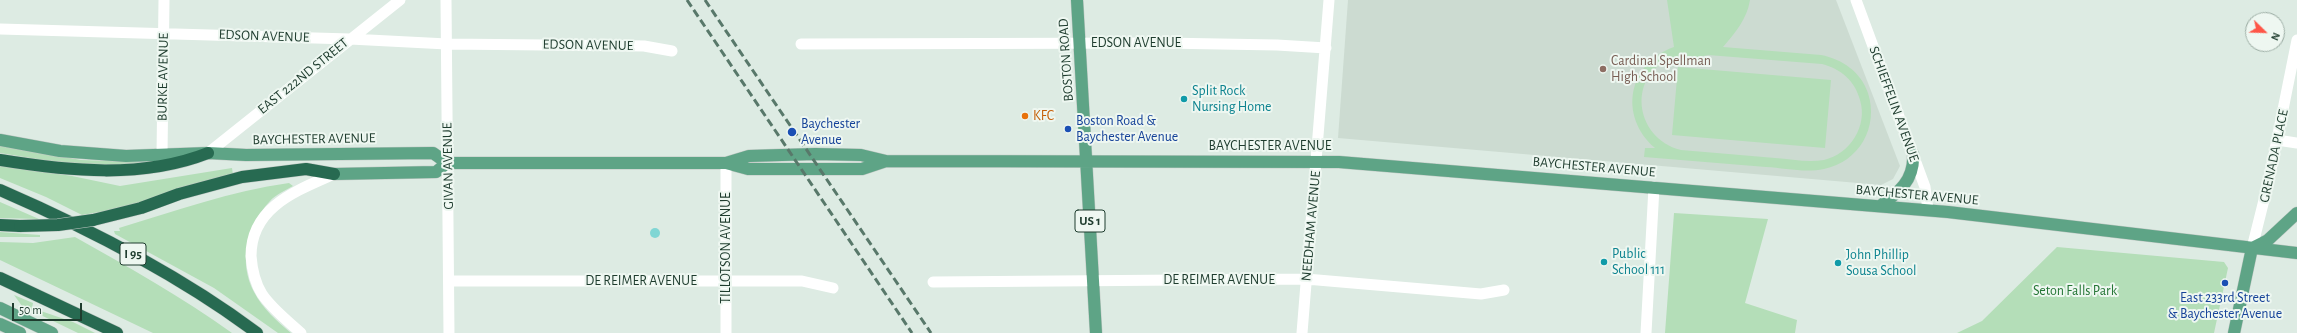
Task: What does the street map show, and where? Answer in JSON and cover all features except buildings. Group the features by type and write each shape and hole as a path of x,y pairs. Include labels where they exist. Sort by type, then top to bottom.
{"highway":[{"path":"0,160 43,167 127,170 166,166 186,162 208,153"},
{"path":"0,225 58,225 93,220 141,208 187,192 242,177 306,169 334,174"},
{"name":"I 95","path":"0,190 55,214 131,253 191,288 256,333"},
{"path":"0,278 117,333"}],"main road":[{"name":"BOSTON ROAD","path":"1077,0 1096,333"},
{"name":"BAYCHESTER AVENUE","path":"0,140 94,154 179,155 208,153 246,155 433,153 447,163 726,163 749,156 808,154 861,155 886,161 1316,161 1928,210 2297,253"},
{"path":"1880,206 1904,186 1910,174 1913,154"},
{"name":"BAYCHESTER AVENUE","path":"334,174 436,172 447,163"},
{"path":"2234,333 2252,248 2268,240 2297,213"},
{"path":"0,308 52,333"},
{"path":"0,324 20,333"}],"street":[{"name":"BURKE AVENUE","path":"162,155 164,0"},
{"name":"EAST 222ND STREET","path":"208,153 400,0"},
{"name":"GIVAN AVENUE","path":"446,0 449,333"},
{"name":"NEEDHAM AVENUE","path":"1302,333 1329,0"},
{"name":"SCHIEFFELIN AVENUE","path":"1856,0 1926,190 1928,210"},
{"name":"EDSON AVENUE","path":"0,29 350,39 447,44 644,46 672,51"},
{"name":"GRENADA PLACE","path":"2252,248 2262,214 2297,40"},
{"name":"EDSON AVENUE","path":"801,44 1080,42 1253,44 1326,48"},
{"path":"2277,140 2297,144"},
{"name":"TILLOTSON AVENUE","path":"726,163 726,333"},
{"path":"301,333 271,305 259,289 252,260 253,241 260,221 272,206 296,190 334,174"},
{"path":"1646,333 1654,187"},
{"name":"DE REIMER AVENUE","path":"933,282 1306,279 1481,294 1504,290"},
{"name":"DE REIMER AVENUE","path":"449,281 802,281 833,288"}],"shaded area":[{"name":"Cardinal Spellman High School","path":"1348,0 1836,0 1900,166 1893,179 1881,185 1338,138"}],"green space":[{"path":"1667,0 1750,0 1743,20 1723,47 1821,55 1843,63 1861,79 1868,93 1871,106 1871,118 1863,141 1856,151 1847,159 1824,169 1809,171 1644,157 1645,148 1655,148 1643,135 1636,121 1633,106 1633,92 1638,78 1646,65 1658,55 1674,47","holes":["1708,55 1822,64 1835,69 1851,82 1858,93 1862,110 1859,129 1855,138 1842,152 1824,160 1806,161 1681,150 1665,143 1653,133 1645,119 1642,105 1643,90 1649,76 1660,65 1676,57 1677,62"]},
{"path":"1678,67 1831,80 1825,148 1672,135"},
{"path":"0,145 81,160 139,162 136,165 67,164 0,153"},
{"path":"0,165 72,176 120,186 232,168 233,175 106,214 99,212 82,215 46,197 0,178"},
{"path":"289,183 293,186 272,199 262,211 251,233 247,245 246,257 249,281 254,292 271,314 291,333 278,333 214,288 115,234 114,231 120,231 119,228 224,196"},
{"path":"0,202 39,219 0,218"},
{"path":"1674,213 1768,219 1745,303 1797,320 1795,333 1665,333"},
{"path":"0,232 40,235 40,237 0,237"},
{"path":"75,237 135,271 232,333 153,333 0,260 0,242 33,243"},
{"name":"Seton Falls Park","path":"2057,247 2224,262 2228,268 2214,333 1957,333 1982,321"},
{"path":"14,295 33,303 32,308 73,322 95,333 78,333 22,306"}],"water":[{"path":"653,228 657,228 660,233 657,238 653,238 650,235 650,231"}],"railway":[{"path":"687,0 912,333"},
{"path":"705,0 931,333"}],"place":[{"name":"Cardinal Spellman High School","path":"1603,69"},
{"name":"Split Rock Nursing Home","path":"1184,99"},
{"name":"KFC","path":"1025,116"},
{"name":"Boston Road & Baychester Avenue","path":"1068,129"},
{"name":"Baychester Avenue","path":"792,132"},
{"name":"Public School 111","path":"1604,262"},
{"name":"John Phillip Sousa School","path":"1838,263"},
{"name":"East 233rd Street & Baychester Avenue","path":"2225,283"}]}
